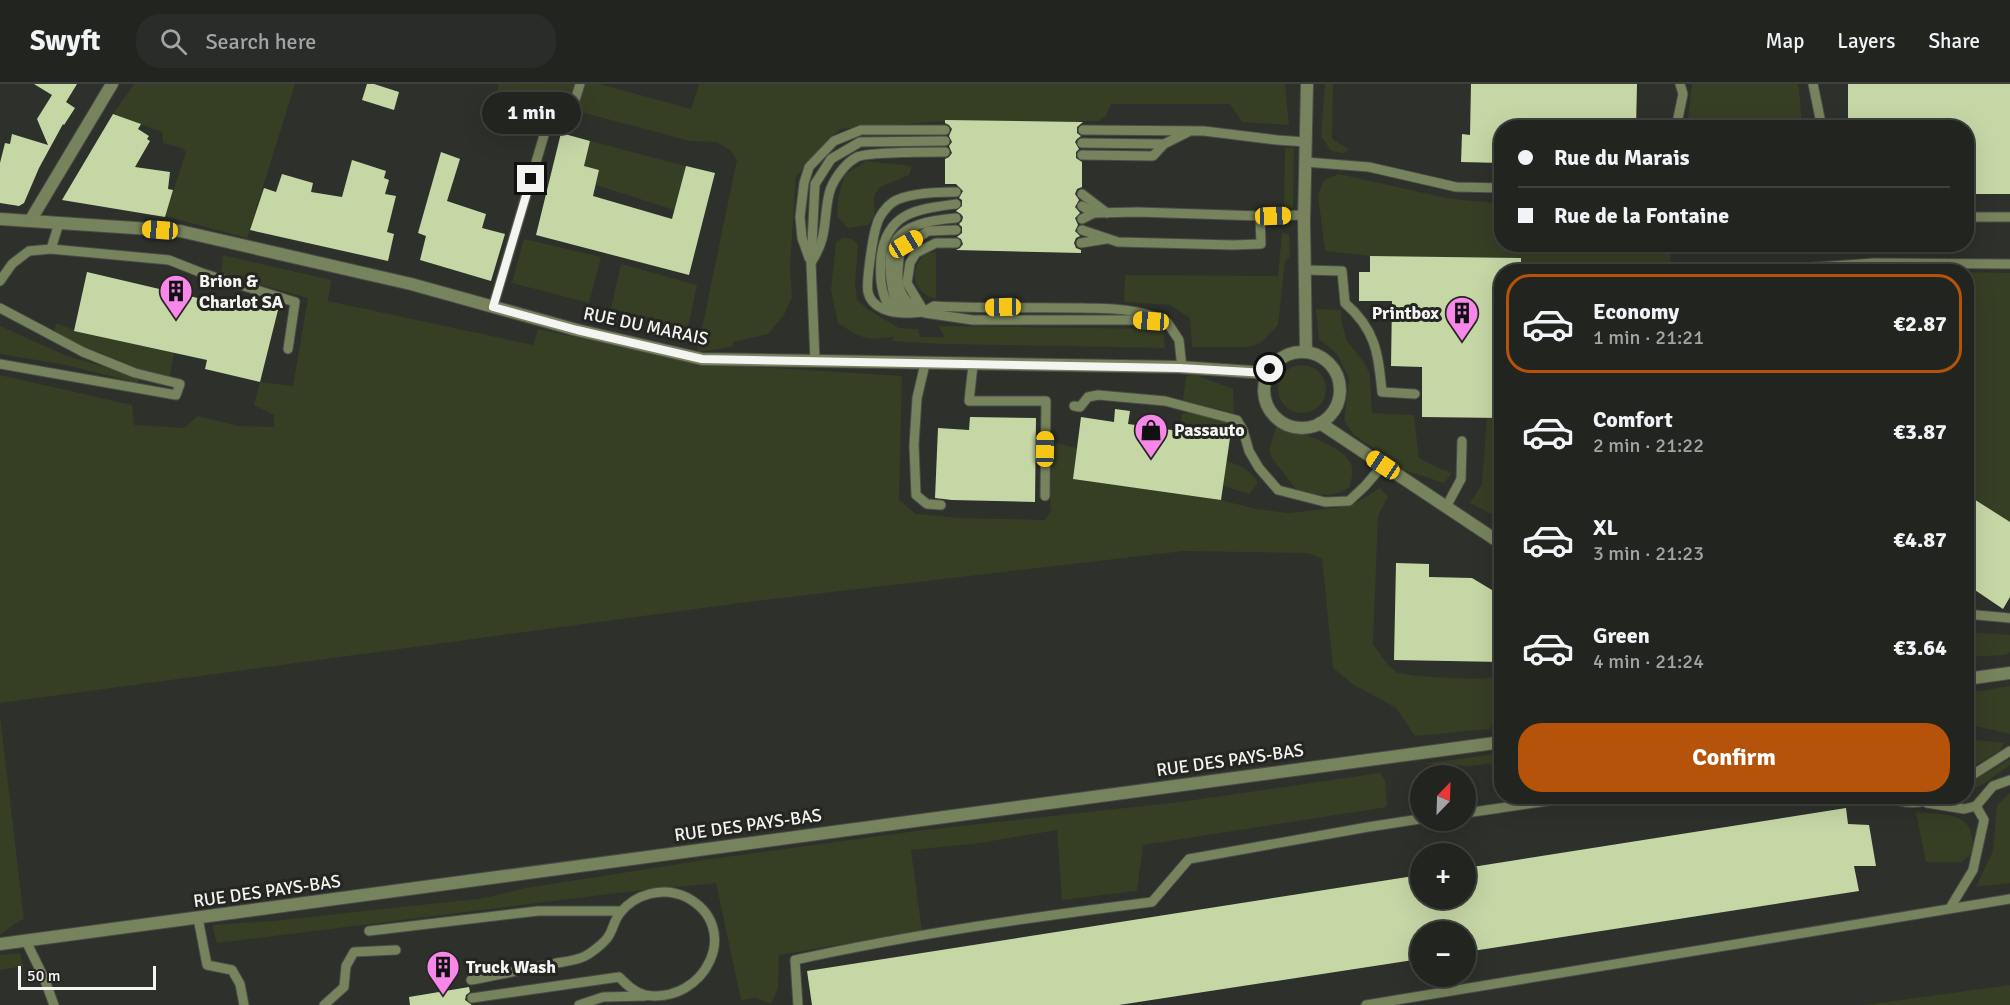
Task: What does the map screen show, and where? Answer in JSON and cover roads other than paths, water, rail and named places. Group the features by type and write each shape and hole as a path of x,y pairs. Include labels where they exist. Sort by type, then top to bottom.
{"street":[{"path":"30,221 112,84"},
{"path":"1306,352 1304,215 1307,84"},
{"name":"RUE DU MARAIS","path":"0,219 180,231 411,284 577,330 702,359 1182,368 1267,373"},
{"path":"1306,352 1316,354 1325,360 1338,377 1339,398 1329,416 1320,423 1298,428 1287,425 1270,410 1265,400 1264,389 1267,373 1277,361 1286,355 1306,352"},
{"path":"1320,423 1494,539"},
{"path":"1974,678 2010,673"},
{"name":"RUE DES PAYS-BAS","path":"0,945 1494,743"}],"lane":[{"path":"493,307 550,115 569,120 580,84"},
{"path":"1678,120 1683,94 1680,84"},
{"path":"1814,84 1821,120"},
{"path":"811,263 802,238 800,217 804,183 809,167 834,141 861,130 945,129"},
{"path":"1083,130 1190,131 1306,142"},
{"path":"1082,156 1153,156 1164,144 1190,131"},
{"path":"815,361 811,263 815,184 831,159 860,142 945,141"},
{"path":"1082,143 1164,144"},
{"path":"811,263 825,233 829,192 837,176 857,157 945,152"},
{"path":"1305,162 1369,167 1456,187 1494,188"},
{"path":"956,192 931,192 894,202 882,213 877,222 870,255 868,292 875,304 893,313 925,313 934,306 1025,306 1124,309 1148,314 1167,322 1179,340 1182,368"},
{"path":"1082,194 1107,213"},
{"path":"956,204 922,208 895,222 886,232 880,274 881,290 887,303 925,313 973,320 1167,322"},
{"path":"1082,206 1094,213"},
{"path":"1082,219 1094,213 1304,215"},
{"path":"1082,230 1118,242 1261,244 1260,216"},
{"path":"1974,217 2010,217"},
{"path":"925,313 895,301 889,265 893,244 905,230 931,220 956,218"},
{"path":"51,249 59,223"},
{"path":"925,313 905,300 898,286 900,250 928,231 956,230"},
{"path":"1082,243 1108,239"},
{"path":"925,313 907,283 910,263 916,253 936,243 956,243"},
{"path":"0,281 12,264 29,251 51,249 169,260 202,273 295,302 288,349"},
{"path":"1860,264 2010,264"},
{"path":"1305,270 1342,271 1345,303 1361,317 1378,354 1382,392 1415,394"},
{"path":"0,308 83,352 135,373 180,384 176,395 0,364"},
{"path":"925,364 916,398 914,445 916,495 927,504 941,505"},
{"path":"974,365 969,401 1046,401 1045,496"},
{"path":"1074,406 1080,407 1088,397 1110,396 1165,401 1237,420 1243,430 1249,452 1278,490 1325,502 1348,501 1383,465"},
{"path":"1446,507 1461,479 1462,441"},
{"path":"1974,615 2010,618"},
{"path":"1974,774 2010,751"},
{"path":"1932,804 1964,809 1976,806 1993,786 2010,780"},
{"path":"1476,812 1527,804"},
{"path":"1950,908 1973,870 1981,840 1984,820 1976,806"},
{"path":"798,1005 795,960 850,948 1038,916 1152,902 1189,860 1410,821"},
{"path":"471,980 583,957 609,936 615,919 621,911 634,900 651,893 668,892 685,897 700,908 710,922 715,939 714,956 708,973 696,986 681,995 663,998 603,997 579,1005"},
{"path":"1366,1005 2010,899"},
{"path":"369,931 538,911 621,911"},
{"path":"198,918 207,965 232,970 240,984 244,1005"},
{"path":"26,941 54,1005"},
{"path":"324,1005 344,987 346,966 354,952 396,950"},
{"path":"472,998 619,977 631,989 646,996"}],"place":[{"name":"Brion & Charlot SA","path":"176,320"},
{"name":"Printbox","path":"1462,342"},
{"name":"Passauto","path":"1151,459"},
{"name":"Truck Wash","path":"443,996"}]}
